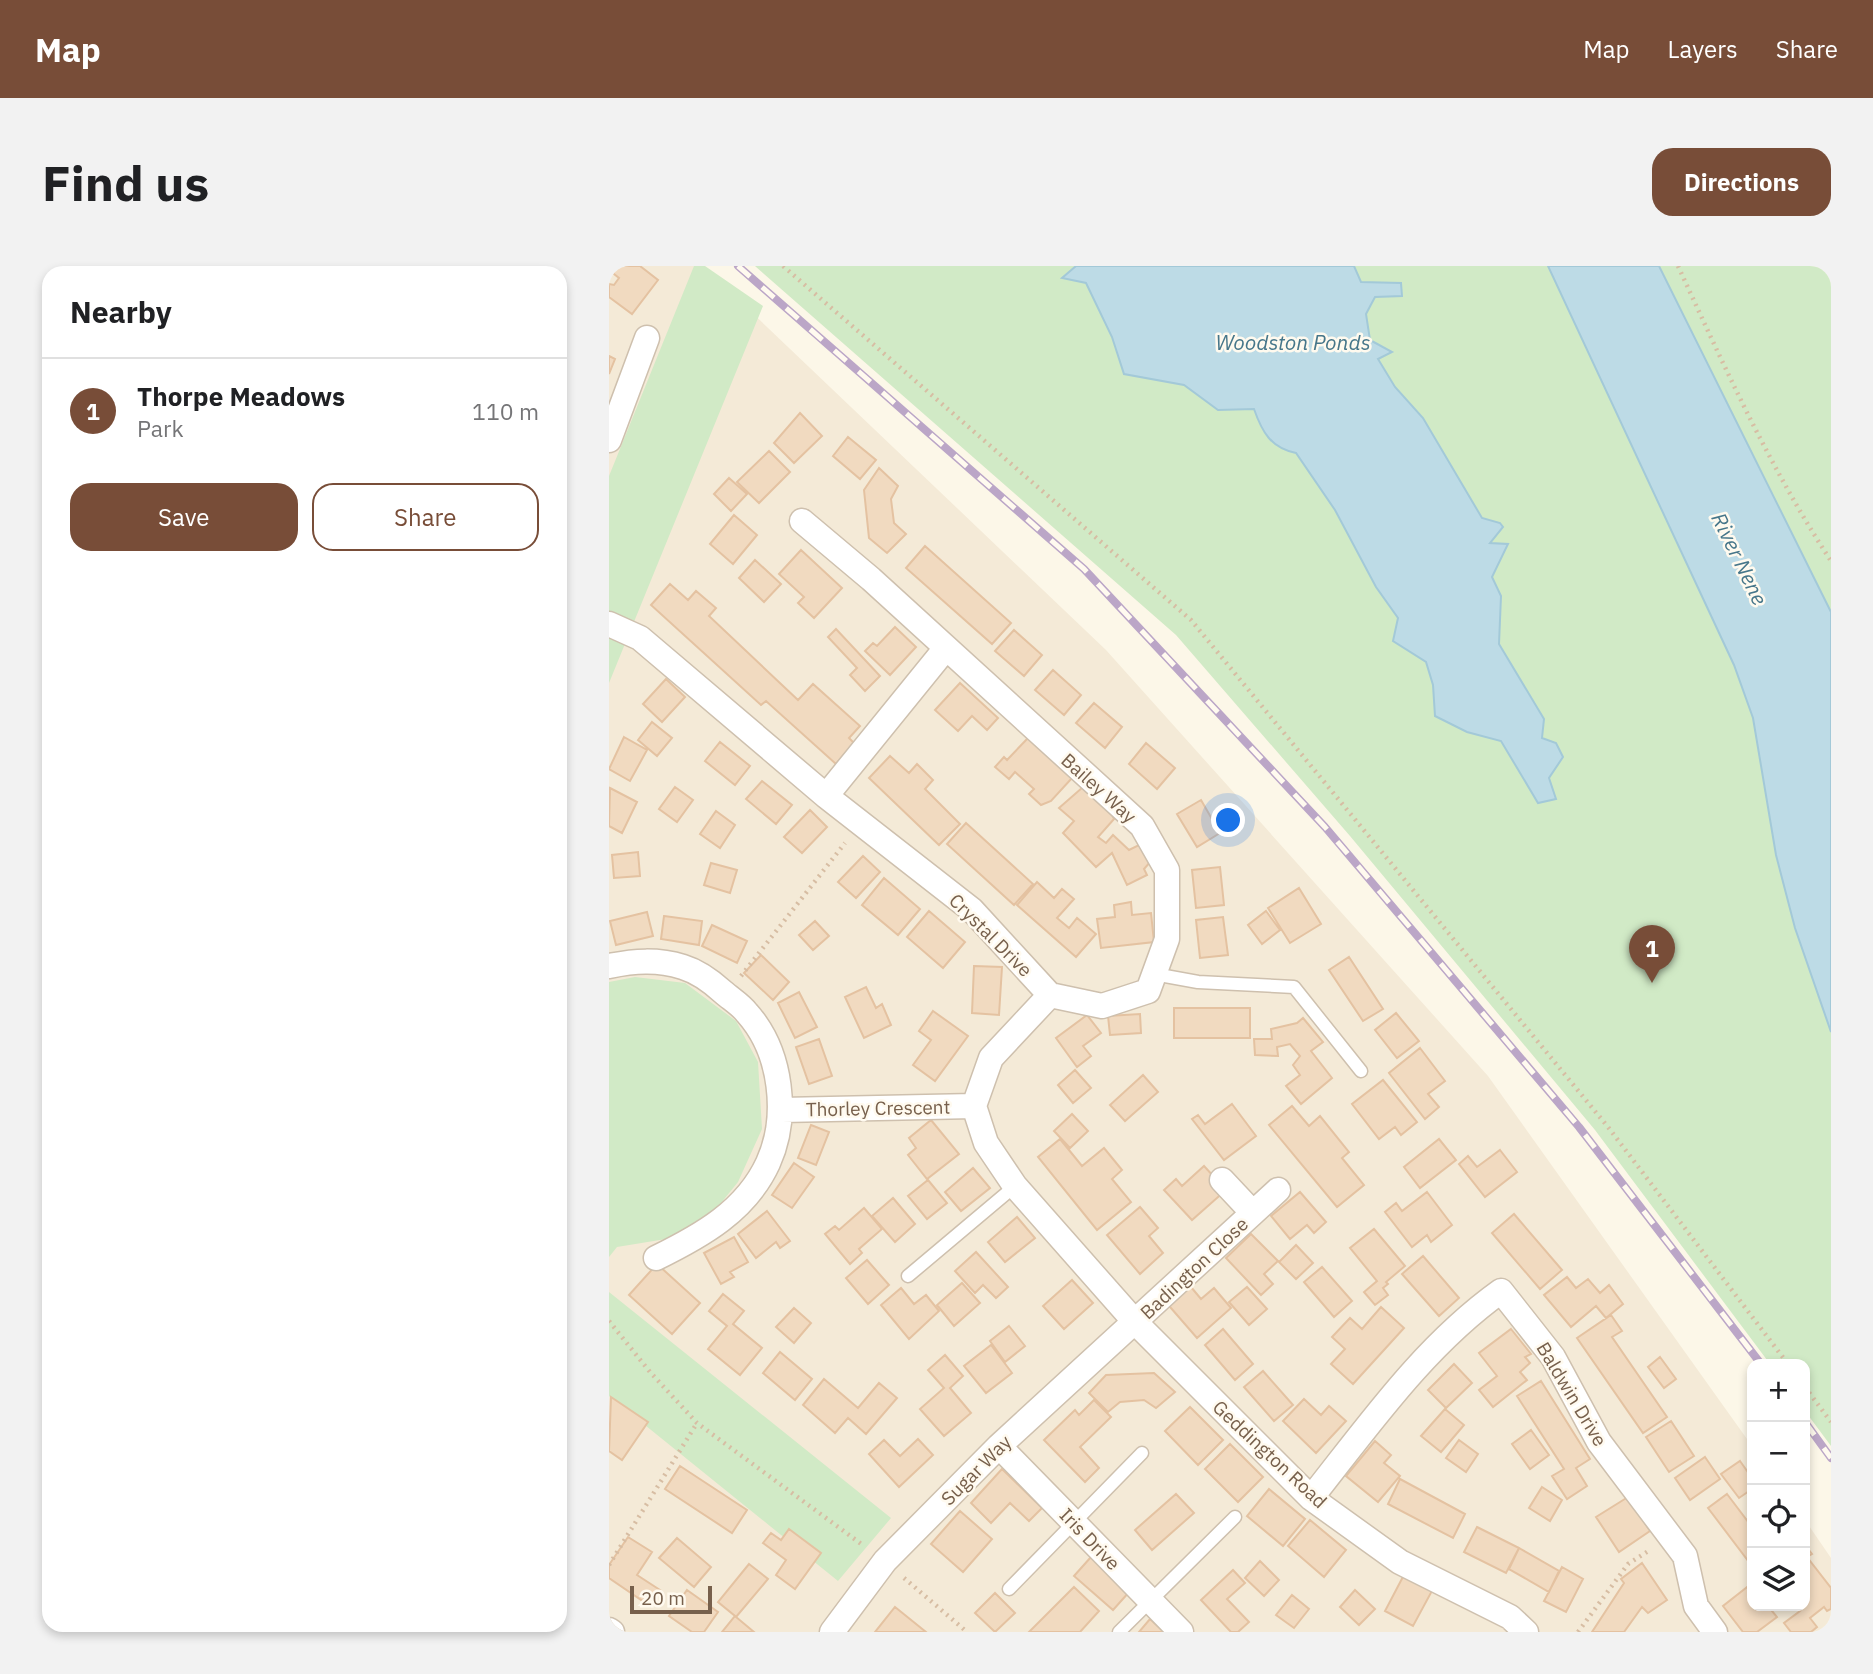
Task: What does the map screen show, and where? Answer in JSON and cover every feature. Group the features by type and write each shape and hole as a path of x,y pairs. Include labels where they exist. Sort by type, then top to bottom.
{"street":[{"path":"609,440 647,338"},
{"name":"Bailey Way","path":"802,521 1142,827 1167,870 1167,939 1148,991 1102,1006 1050,995"},
{"name":"Crystal Drive","path":"609,624 640,638 827,796 972,910 1050,995"},
{"path":"827,796 946,648"},
{"name":"Thorley Crescent","path":"609,966 641,960 684,967 748,1013 773,1059 782,1110 768,1163 740,1205 703,1234 656,1258"},
{"path":"1050,995 991,1058 974,1106 986,1143 1015,1186 1136,1322"},
{"name":"Thorley Crescent","path":"782,1110 974,1106"},
{"name":"Badington Close","path":"1223,1180 1252,1213"},
{"name":"Badington Close","path":"1136,1322 1278,1190"},
{"name":"Baldwin Drive","path":"1311,1498 1408,1375 1480,1306 1501,1291 1553,1357 1599,1442 1685,1556 1696,1606 1714,1632"},
{"name":"Sugar Way","path":"832,1632 885,1561 999,1446 1136,1322"},
{"name":"Geddington Road","path":"1136,1322 1311,1498 1400,1562 1510,1617 1526,1632"},
{"name":"Iris Drive","path":"999,1446 1181,1632"}],"lane":[{"path":"1154,974 1198,982 1294,986 1361,1071"},
{"path":"908,1276 1015,1186"},
{"path":"1009,1589 1072,1521 1142,1453"},
{"path":"1119,1632 1235,1517"}],"path":[{"path":"783,266 1191,620 1608,1127 1784,1359"},
{"path":"1678,266 1730,379 1809,528 1831,561"},
{"path":"726,995 861,823"},
{"path":"609,1321 650,1372 697,1423 885,1561 967,1632"},
{"path":"1810,1394 1831,1422"},
{"path":"609,1565 697,1423"},
{"path":"1578,1632 1628,1564 1669,1538"}],"shaded area":[{"path":"609,266 703,266 1106,650 1488,1076 1747,1439 1747,1611 1810,1611 1810,1527 1831,1558 1831,1632 609,1632"}],"green space":[{"path":"694,266 705,266 763,306 609,683 609,476"},
{"path":"755,266 1831,266 1831,1446 1810,1418 1810,1359 1766,1359 1595,1130 1350,836 1176,635"},
{"path":"635,977 685,983 736,1021 758,1062 762,1129 738,1182 708,1219 666,1239 617,1247 609,1257 609,982"},
{"path":"609,1292 891,1518 838,1581 609,1396"}],"water":[{"name":"Woodston Ponds","path":"1076,266 1354,266 1361,282 1401,283 1402,296 1375,297 1366,314 1370,340 1392,352 1378,359 1395,387 1423,418 1482,518 1500,523 1503,527 1490,543 1508,544 1492,577 1501,596 1499,644 1544,719 1542,738 1556,743 1563,757 1549,778 1556,799 1538,803 1501,741 1467,732 1435,716 1433,685 1426,662 1393,641 1398,618 1376,587 1335,510 1296,453 1287,451 1269,438 1254,409 1218,410 1184,385 1124,374 1112,337 1086,283 1062,278"},
{"name":"River Nene","path":"1548,266 1659,266 1831,612 1831,1032 1795,928 1776,855 1753,718 1734,665"}],"building":[{"path":"613,266 640,266 658,280 632,314 609,297 609,284 614,285 619,278 609,270"},
{"path":"609,356 615,359 609,374"},
{"path":"800,413 822,436 794,463 774,443"},
{"path":"848,437 876,460 860,479 833,456"},
{"path":"769,451 790,472 759,503 737,482"},
{"path":"879,468 898,486 891,499 894,523 906,534 887,553 869,538 864,490"},
{"path":"729,478 747,494 731,511 714,494"},
{"path":"734,515 757,535 733,564 710,544"},
{"path":"925,546 1011,623 992,644 906,568"},
{"path":"801,550 842,588 814,618 798,603 804,597 779,574"},
{"path":"755,560 781,584 764,602 739,578"},
{"path":"670,584 688,600 696,591 716,608 709,616 798,700 813,684 860,726 849,738 854,743 836,764 766,701 761,705 651,605"},
{"path":"895,627 916,647 890,675 865,651 873,643 877,646"},
{"path":"836,629 880,676 865,691 850,675 857,668 828,637"},
{"path":"1014,630 1042,655 1024,676 995,651"},
{"path":"1053,670 1081,695 1064,715 1035,690"},
{"path":"666,679 685,697 662,722 643,704"},
{"path":"960,683 998,718 987,730 972,716 958,731 935,710"},
{"path":"1094,703 1122,727 1105,748 1076,723"},
{"path":"652,722 672,738 657,756 638,740"},
{"path":"624,737 647,750 630,781 609,769"},
{"path":"1028,738 1072,778 1051,801 1041,805 1029,794 1034,789 1015,772 1009,779 995,767 1004,757 1007,760"},
{"path":"720,742 750,766 735,785 705,761"},
{"path":"1146,743 1175,768 1157,789 1129,764"},
{"path":"890,756 909,773 917,764 933,780 925,789 960,824 939,845 869,778"},
{"path":"762,781 792,805 776,824 746,799"},
{"path":"675,787 693,800 677,822 659,809"},
{"path":"1083,787 1111,812 1114,819 1098,837 1106,843 1113,835 1129,850 1143,843 1151,861 1144,869 1147,875 1127,885 1112,853 1096,867 1063,833 1074,821 1059,808"},
{"path":"610,788 637,802 622,833 609,826"},
{"path":"1201,800 1220,833 1197,847 1177,814"},
{"path":"810,810 827,827 802,853 784,837"},
{"path":"716,811 735,825 720,848 700,834"},
{"path":"966,823 1033,884 1014,905 947,844"},
{"path":"638,852 640,876 614,878 612,855"},
{"path":"863,856 880,872 856,898 838,882"},
{"path":"711,863 737,870 730,893 704,885"},
{"path":"1220,867 1224,905 1196,908 1192,870"},
{"path":"884,878 920,909 898,935 862,905"},
{"path":"1037,882 1054,898 1062,889 1074,899 1057,918 1069,928 1077,918 1096,934 1076,957 1017,905"},
{"path":"1299,888 1321,924 1290,943 1268,908"},
{"path":"1131,902 1132,915 1151,913 1154,942 1101,948 1097,919 1115,917 1114,905"},
{"path":"929,911 965,942 943,968 907,937"},
{"path":"1266,911 1280,930 1262,944 1248,925"},
{"path":"647,912 653,936 616,945 610,921"},
{"path":"664,916 702,921 699,945 661,939"},
{"path":"1223,917 1228,955 1200,958 1196,920"},
{"path":"815,921 829,936 813,950 799,935"},
{"path":"712,925 747,941 737,963 702,946"},
{"path":"761,955 789,982 773,1000 744,973"},
{"path":"1349,957 1383,1009 1363,1021 1329,970"},
{"path":"974,966 1002,967 999,1015 972,1013"},
{"path":"866,987 876,1008 882,1004 891,1025 864,1038 845,997"},
{"path":"799,992 817,1027 795,1038 778,1003"},
{"path":"1174,1008 1250,1008 1250,1038 1174,1038"},
{"path":"933,1011 968,1036 935,1081 913,1065 931,1040 919,1031"},
{"path":"1396,1013 1419,1041 1397,1058 1375,1030"},
{"path":"1140,1014 1141,1033 1110,1035 1108,1016"},
{"path":"1087,1015 1101,1033 1083,1046 1091,1056 1077,1067 1056,1038"},
{"path":"1303,1018 1323,1042 1311,1051 1332,1078 1301,1104 1286,1086 1300,1075 1293,1065 1300,1056 1290,1044 1277,1047 1278,1056 1255,1055 1254,1039 1272,1039 1271,1029 1297,1023"},
{"path":"819,1039 832,1076 809,1084 796,1047"},
{"path":"1420,1048 1445,1081 1428,1094 1439,1107 1425,1119 1389,1073"},
{"path":"1075,1070 1091,1088 1073,1103 1058,1085"},
{"path":"1143,1075 1158,1092 1125,1121 1110,1105"},
{"path":"1383,1080 1417,1122 1401,1135 1395,1127 1379,1139 1352,1104"},
{"path":"1232,1104 1256,1136 1224,1160 1192,1119 1198,1115 1205,1124"},
{"path":"1292,1106 1309,1126 1320,1116 1349,1152 1342,1158 1364,1185 1337,1207 1269,1125"},
{"path":"1072,1114 1088,1131 1070,1148 1054,1131"},
{"path":"931,1120 959,1154 927,1179 908,1155 916,1148 909,1138"},
{"path":"811,1125 829,1132 816,1165 798,1158"},
{"path":"1060,1139 1082,1166 1104,1148 1122,1170 1112,1179 1131,1202 1097,1230 1038,1157"},
{"path":"1439,1139 1456,1160 1420,1188 1404,1167"},
{"path":"1500,1150 1517,1172 1485,1197 1459,1164 1468,1156 1477,1167"},
{"path":"794,1163 814,1177 792,1208 772,1195"},
{"path":"1204,1166 1226,1190 1192,1220 1164,1190 1176,1179 1182,1186"},
{"path":"973,1168 990,1188 961,1211 945,1192"},
{"path":"928,1180 947,1203 927,1219 908,1196"},
{"path":"1300,1192 1326,1222 1314,1233 1307,1225 1290,1239 1271,1216"},
{"path":"1427,1192 1452,1225 1431,1242 1427,1235 1412,1247 1385,1212 1396,1203 1402,1211"},
{"path":"893,1198 915,1224 895,1242 872,1216"},
{"path":"1140,1207 1158,1228 1149,1236 1163,1253 1140,1274 1107,1235"},
{"path":"864,1208 882,1229 859,1249 862,1253 850,1264 825,1234 835,1226 839,1230"},
{"path":"767,1211 790,1241 780,1248 776,1242 756,1258 738,1234"},
{"path":"1514,1214 1562,1270 1540,1289 1492,1233"},
{"path":"1017,1217 1035,1238 1005,1262 988,1242"},
{"path":"1374,1229 1405,1266 1386,1282 1388,1284 1383,1288 1388,1295 1375,1305 1364,1292 1377,1281 1350,1248"},
{"path":"1251,1234 1278,1261 1264,1274 1273,1284 1261,1295 1226,1258"},
{"path":"734,1237 748,1262 730,1272 734,1277 721,1284 704,1253"},
{"path":"1296,1245 1313,1263 1296,1279 1279,1262"},
{"path":"976,1252 1008,1287 996,1298 983,1285 975,1293 955,1271"},
{"path":"1423,1256 1459,1298 1439,1316 1402,1274"},
{"path":"867,1260 889,1285 868,1304 846,1278"},
{"path":"657,1264 700,1303 672,1334 629,1295"},
{"path":"1322,1267 1352,1301 1334,1317 1304,1282"},
{"path":"1567,1277 1576,1288 1588,1279 1600,1293 1609,1285 1623,1304 1606,1318 1596,1306 1571,1327 1544,1295"},
{"path":"1072,1280 1093,1303 1064,1329 1043,1306"},
{"path":"1186,1281 1201,1299 1214,1288 1231,1308 1197,1338 1164,1300"},
{"path":"962,1283 980,1303 954,1326 937,1305"},
{"path":"1247,1287 1267,1309 1249,1325 1229,1302"},
{"path":"901,1288 914,1304 926,1295 939,1311 909,1339 881,1305"},
{"path":"723,1294 744,1311 733,1324 762,1348 740,1375 708,1349 727,1326 709,1311"},
{"path":"1381,1307 1404,1328 1353,1384 1331,1364 1345,1349 1332,1337 1350,1318 1362,1329"},
{"path":"794,1308 811,1323 794,1343 776,1327"},
{"path":"1611,1315 1622,1331 1612,1337 1667,1417 1643,1433 1577,1338"},
{"path":"1009,1326 1025,1346 1005,1362 990,1341"},
{"path":"1223,1329 1253,1364 1235,1380 1205,1345"},
{"path":"1511,1329 1531,1354 1525,1357 1530,1363 1520,1372 1527,1380 1493,1407 1479,1390 1497,1376 1479,1353"},
{"path":"991,1345 1012,1373 986,1393 964,1366"},
{"path":"780,1352 812,1379 795,1400 763,1373"},
{"path":"945,1355 963,1376 950,1388 971,1413 944,1436 920,1409 944,1388 928,1370"},
{"path":"1660,1357 1676,1379 1664,1388 1648,1367"},
{"path":"1454,1364 1472,1383 1446,1408 1428,1390"},
{"path":"1263,1371 1293,1405 1274,1421 1244,1387"},
{"path":"1154,1373 1175,1392 1156,1408 1144,1400 1120,1402 1108,1412 1089,1393 1106,1375"},
{"path":"824,1379 858,1408 879,1383 897,1398 866,1434 848,1418 835,1433 803,1405"},
{"path":"1541,1381 1590,1459 1576,1468 1587,1486 1567,1499 1552,1476 1564,1469 1517,1396"},
{"path":"611,1397 648,1422 622,1460 609,1451"},
{"path":"1304,1399 1321,1415 1329,1406 1346,1421 1316,1453 1283,1421"},
{"path":"1094,1400 1111,1417 1080,1447 1099,1468 1085,1482 1044,1440 1075,1410 1079,1415"},
{"path":"1190,1407 1223,1440 1198,1465 1165,1431"},
{"path":"1445,1409 1464,1425 1441,1452 1421,1436"},
{"path":"1671,1421 1694,1456 1669,1472 1646,1437"},
{"path":"1531,1430 1549,1455 1530,1469 1512,1444"},
{"path":"918,1439 933,1455 899,1487 869,1454 884,1440 900,1456"},
{"path":"1459,1440 1478,1454 1466,1472 1446,1458"},
{"path":"1375,1441 1391,1455 1384,1463 1400,1476 1378,1502 1346,1476"},
{"path":"1230,1444 1263,1477 1238,1502 1205,1469"},
{"path":"1705,1457 1720,1479 1690,1500 1675,1478"},
{"path":"1740,1461 1747,1471 1747,1492 1739,1498 1721,1474"},
{"path":"680,1466 747,1510 732,1533 665,1489"},
{"path":"1002,1469 1042,1508 1029,1521 1010,1503 991,1523 971,1503"},
{"path":"1400,1479 1465,1514 1453,1538 1388,1504"},
{"path":"1542,1487 1562,1500 1550,1521 1529,1508"},
{"path":"1269,1489 1305,1519 1283,1546 1247,1516"},
{"path":"1176,1494 1194,1513 1152,1550 1135,1530"},
{"path":"1727,1494 1747,1520 1747,1559 1708,1508"},
{"path":"1628,1497 1650,1531 1619,1552 1596,1517"},
{"path":"960,1511 992,1539 963,1572 931,1544"},
{"path":"1310,1520 1346,1550 1324,1577 1288,1546"},
{"path":"1477,1527 1519,1548 1506,1573 1464,1552"},
{"path":"789,1529 821,1553 795,1589 776,1575 786,1560 763,1543 771,1533 781,1540"},
{"path":"628,1537 652,1552 637,1575 660,1590 650,1606 609,1578 609,1565"},
{"path":"677,1538 711,1567 694,1587 659,1558"},
{"path":"1519,1548 1559,1571 1549,1592 1509,1569"},
{"path":"1091,1557 1130,1591 1113,1610 1074,1576"},
{"path":"1260,1561 1279,1580 1264,1596 1245,1578"},
{"path":"1810,1561 1831,1588 1831,1609 1827,1611 1824,1607 1810,1618 1817,1627 1811,1632 1791,1632 1784,1623 1800,1611 1810,1611"},
{"path":"1642,1563 1667,1600 1648,1613 1642,1607 1624,1632 1592,1632 1624,1583 1621,1579"},
{"path":"749,1564 768,1579 736,1617 754,1632 722,1632 735,1616 718,1602"},
{"path":"1562,1567 1583,1579 1566,1612 1544,1601"},
{"path":"1233,1570 1245,1583 1227,1599 1249,1622 1238,1632 1231,1632 1201,1600"},
{"path":"1405,1573 1433,1589 1413,1626 1385,1611"},
{"path":"1074,1587 1099,1611 1080,1632 1029,1632"},
{"path":"1747,1587 1747,1611 1772,1611 1777,1617 1757,1632 1743,1632 1723,1606"},
{"path":"687,1590 718,1612 704,1632 692,1632 669,1616"},
{"path":"1355,1590 1375,1609 1359,1625 1340,1607"},
{"path":"995,1593 1015,1613 995,1632 975,1613"},
{"path":"1292,1595 1309,1609 1294,1628 1276,1615"},
{"path":"895,1607 926,1632 875,1632"},
{"path":"1150,1619 1164,1632 1139,1632"}],"railway":[{"path":"738,266 1084,569 1325,827 1579,1127 1757,1359"},
{"path":"1810,1429 1831,1458"}],"place":[{"name":"Thorpe Meadows","path":"1652,983"}]}
